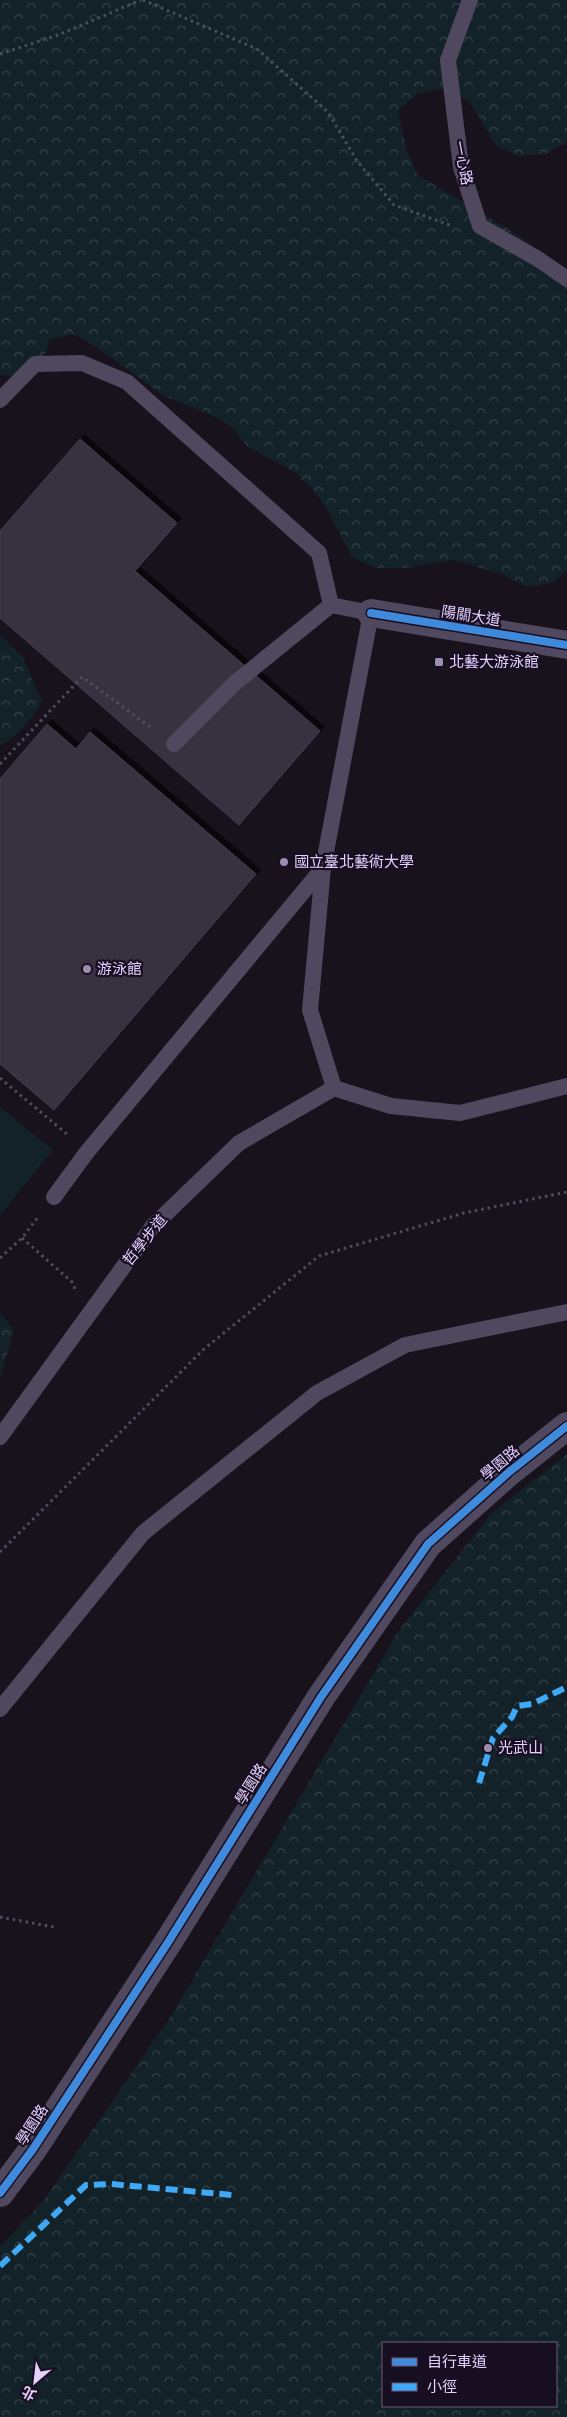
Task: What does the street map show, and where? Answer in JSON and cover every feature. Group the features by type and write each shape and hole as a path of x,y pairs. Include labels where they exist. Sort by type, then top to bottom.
{"street":[{"name":"陽關大道","path":"371,613 567,645"},
{"name":"學園路","path":"0,2193 33,2149 167,1944 321,1698 428,1544 509,1472 567,1426"}],"lane":[{"name":"一心路","path":"470,0 448,60 461,168 480,226 538,259 567,279"},
{"path":"0,400 36,364 82,363 127,382 319,553 331,605"},
{"path":"331,605 371,613 323,868 310,1010 334,1088 391,1106 460,1113 567,1086"},
{"path":"174,744 235,683 331,605"},
{"path":"54,1197 87,1152 323,868"},
{"name":"哲學步道","path":"0,1437 153,1226 239,1143 334,1088"},
{"path":"0,1709 143,1533 317,1393 405,1344 567,1312"}],"path":[{"path":"0,54 58,36 142,0 257,49 328,112 357,161 394,205 456,227 496,236"},
{"path":"0,764 82,677 174,744"},
{"path":"0,1078 87,1152"},
{"path":"0,1552 204,1349 319,1256 464,1213 567,1192"},
{"path":"0,1258 22,1238 72,1282"},
{"path":"0,1917 54,1927"}],"green space":[{"path":"0,0 567,0 567,142 546,154 518,156 496,145 469,101 443,88 418,94 398,110 407,152 418,175 518,235 567,273 567,570 552,583 527,587 504,575 455,560 405,568 376,568 352,557 329,512 314,491 295,472 248,447 232,427 212,415 164,396 96,347 73,334 50,340 42,362 25,377 0,375"},
{"path":"0,635 23,657 42,702 24,727 0,746"},
{"path":"0,1107 53,1150 0,1215"},
{"path":"0,1313 14,1331 0,1377"},
{"path":"567,1454 567,2417 0,2417 0,2247 44,2200 171,2016 399,1630 492,1513"}],"building":[{"path":"80,439 177,523 135,571 320,731 239,825 0,618 0,531"},
{"name":"游泳館","path":"47,724 76,749 90,732 256,874 54,1110 0,1064 0,779"}],"marked path":[{"path":"479,1783 493,1738 512,1717 517,1706 532,1704 567,1687"},
{"path":"0,2266 86,2185 111,2184 232,2195"}],"cycle path":[{"path":"371,613 567,645"},
{"path":"0,2193 33,2149 167,1944 321,1697 428,1544 509,1472 567,1426"}],"place":[{"name":"北藝大游泳館","path":"439,662"},
{"name":"國立臺北藝術大學","path":"284,862"},
{"name":"游泳館","path":"87,969"},
{"name":"光武山","path":"488,1748"}]}
